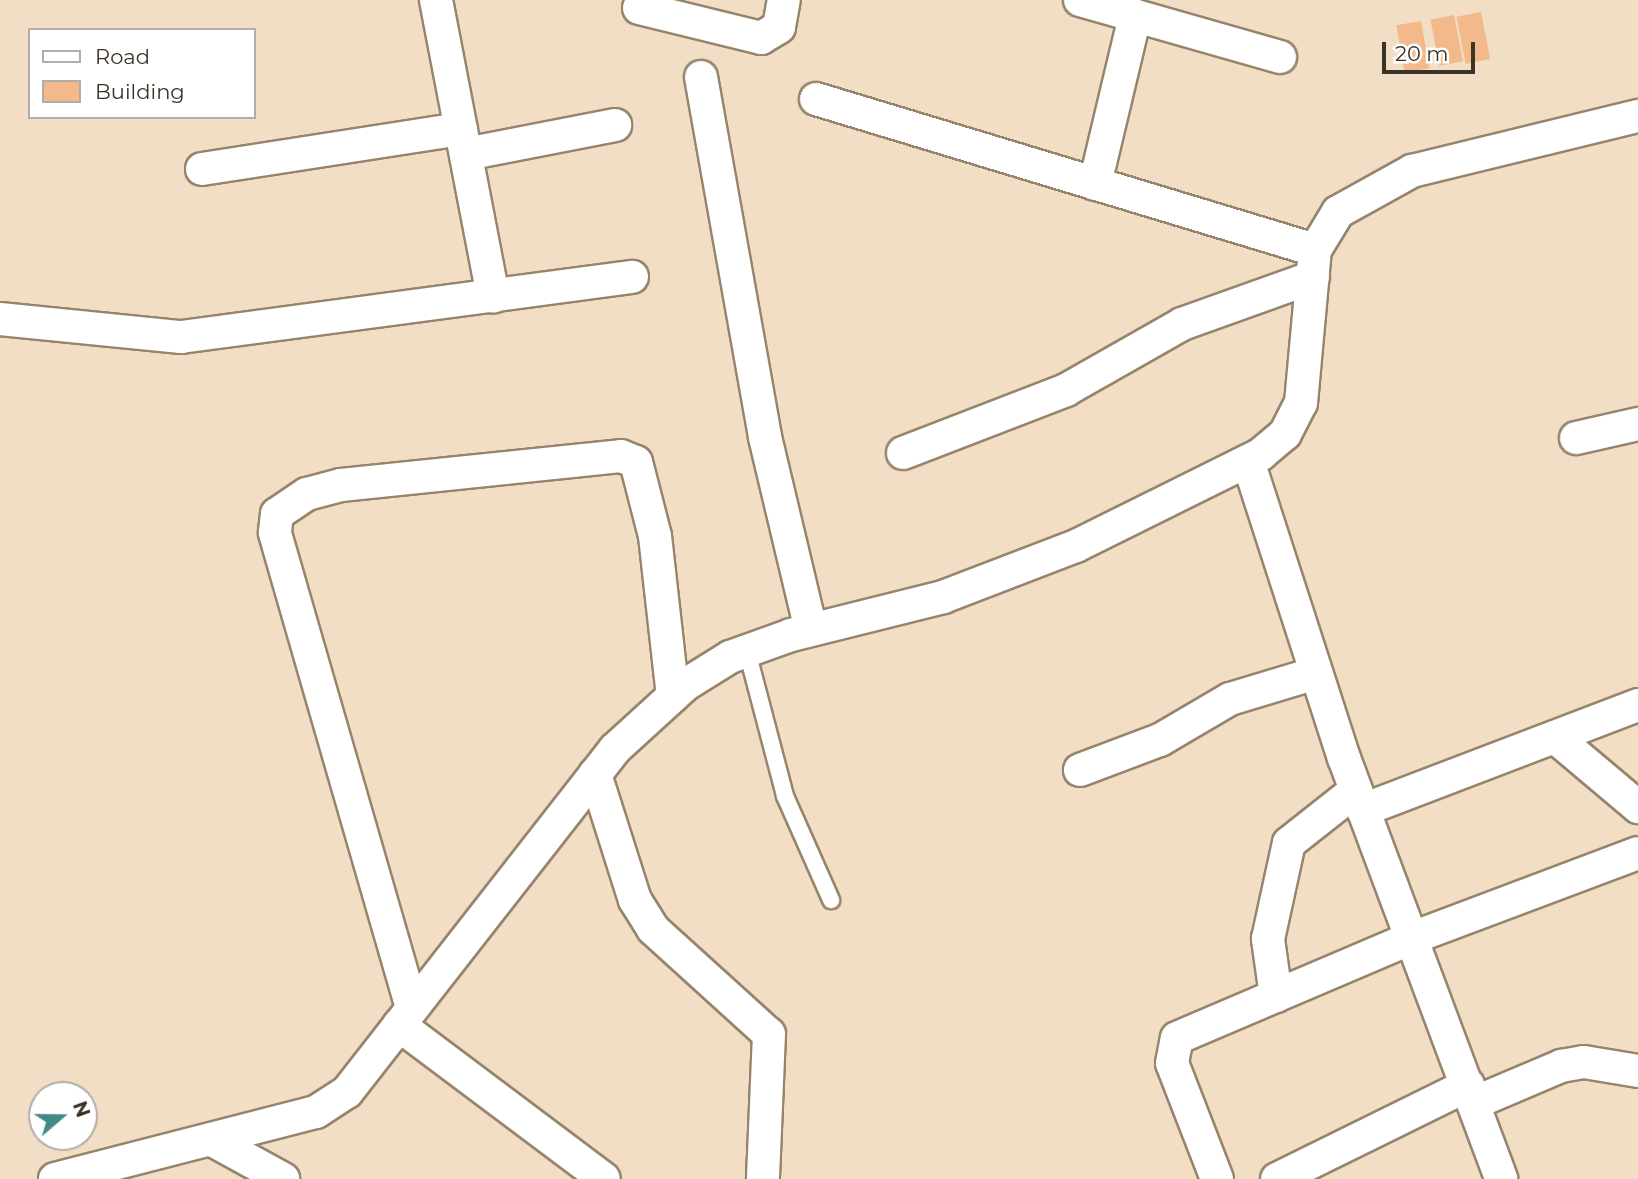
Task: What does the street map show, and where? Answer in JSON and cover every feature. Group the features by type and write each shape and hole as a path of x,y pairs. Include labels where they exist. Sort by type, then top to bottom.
{"street":[{"path":"436,0 494,297"},
{"path":"639,8 761,38 779,27 784,0"},
{"path":"1080,0 1280,57"},
{"path":"1095,184 1135,16"},
{"path":"701,77 765,437 811,630"},
{"path":"816,99 1095,184 1314,264"},
{"path":"55,1179 214,1141 316,1112 347,1091 595,774 673,696 747,650 811,630 943,597 1064,551 1248,461 1285,435 1301,403 1314,264 1338,212 1412,170 1638,116"},
{"path":"202,169 615,125"},
{"path":"903,453 1066,390 1182,324 1314,264"},
{"path":"0,319 181,337 632,277"},
{"path":"1576,438 1638,424"},
{"path":"604,1179 406,1016 275,532 277,514 307,494 341,485 621,456 636,462 655,536 673,696"},
{"path":"1248,461 1359,800 1501,1179"},
{"path":"1080,770 1169,735 1230,699 1316,673"},
{"path":"1276,996 1268,939 1289,843 1359,800 1555,737 1638,705"},
{"path":"1555,737 1638,807"},
{"path":"595,774 635,900 653,929 769,1034 764,1179"},
{"path":"1217,1179 1172,1063 1171,1043 1412,938 1637,857"},
{"path":"1277,1179 1471,1094 1561,1066 1584,1062 1638,1071"},
{"path":"214,1141 283,1179"}],"lane":[{"path":"747,650 785,796 831,900"}],"building":[{"path":"1481,12 1490,59 1466,64 1456,17"},
{"path":"1454,15 1463,61 1439,66 1430,20"},
{"path":"1421,21 1429,68 1405,73 1396,25"}]}
